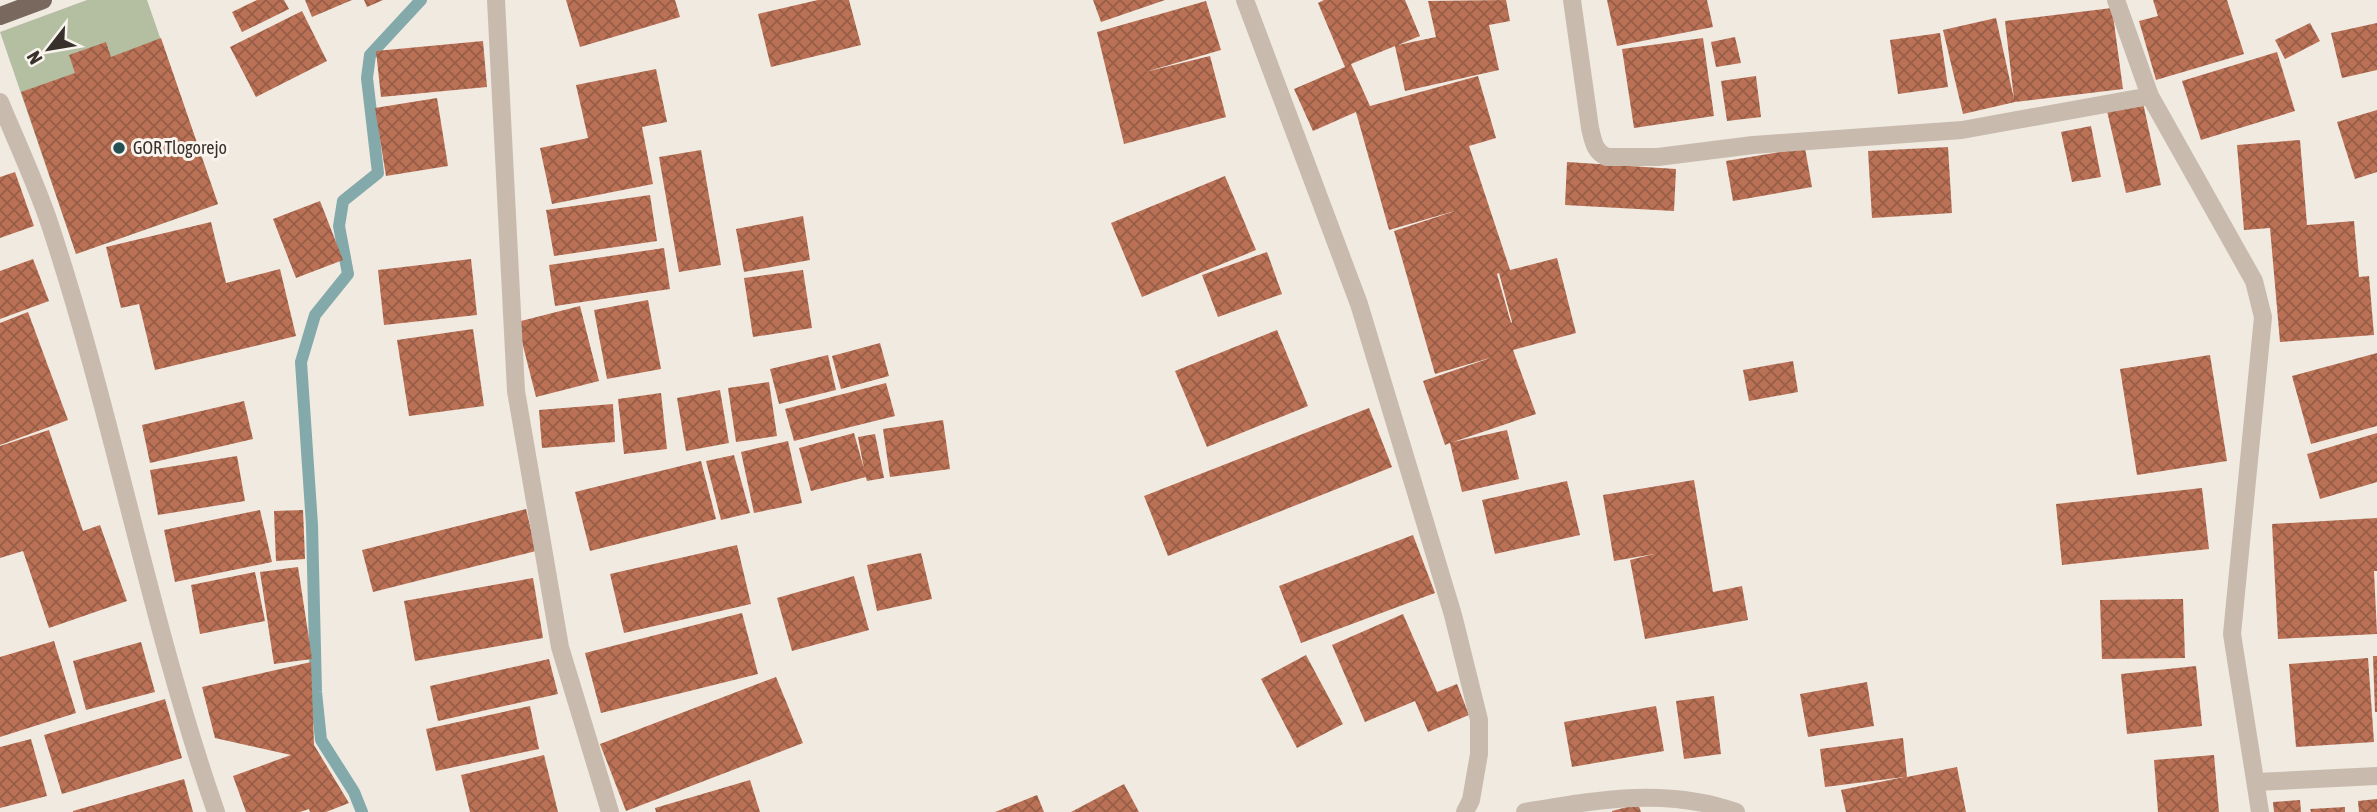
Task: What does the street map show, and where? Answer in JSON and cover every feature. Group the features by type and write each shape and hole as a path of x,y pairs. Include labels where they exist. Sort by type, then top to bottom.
{"main road":[{"path":"0,16 43,0"}],"street":[{"path":"496,0 516,390 561,648 610,812"},
{"path":"1245,0 1359,304 1453,615 1479,720 1479,754 1471,800 1465,812"},
{"path":"1572,0 1590,128 1599,154 1607,157 1658,157 1753,145 1962,130 2150,96"},
{"path":"2116,0 2150,96 2249,271 2263,317 2232,634 2260,812"},
{"path":"0,102 50,223 97,387 156,619 216,812"},
{"path":"2256,782 2377,776"},
{"path":"1525,812 1633,797 1693,799 1736,812"}],"green space":[{"name":"GOR Tlogorejo","path":"87,0 147,0 218,204 76,254 0,32"}],"building":[{"path":"257,0 284,0 289,9 242,32 232,12"},
{"path":"305,0 352,0 312,17"},
{"path":"364,0 383,0 367,7"},
{"path":"566,0 675,0 680,17 580,47"},
{"path":"818,0 849,0 861,45 771,67 758,14"},
{"path":"1093,0 1165,0 1101,22"},
{"path":"1324,0 1405,0 1420,36 1398,45 1436,37 1428,1 1506,0 1510,21 1489,25 1499,70 1405,91 1395,46 1351,64 1370,106 1478,76 1496,138 1469,146 1510,270 1557,258 1576,333 1513,350 1536,414 1453,442 1507,430 1519,479 1462,492 1450,443 1445,445 1423,381 1493,357 1435,374 1394,231 1458,210 1389,230 1356,112 1313,131 1294,89 1345,67 1318,3","holes":["1499,273 1512,322 1497,274"]},
{"path":"1607,0 1707,0 1713,27 1617,46"},
{"path":"2153,0 2227,0 2244,54 2156,80 2139,21 2158,16"},
{"path":"1206,1 1221,50 1145,72 1210,56 1226,117 1124,144 1097,32"},
{"path":"2112,8 2123,89 2015,102 1963,114 1943,30 1996,18 2014,99 2005,21"},
{"path":"302,11 327,61 256,97 230,47"},
{"path":"2310,23 2320,41 2285,59 2275,40"},
{"path":"2377,23 2377,70 2342,78 2331,33"},
{"path":"1940,33 1948,87 1898,94 1890,40"},
{"path":"1735,37 1741,63 1716,67 1711,42"},
{"name":"GOR Tlogorejo","path":"161,38 218,204 76,254 21,92 75,73 69,55 106,42 111,57"},
{"path":"1703,38 1714,116 1634,128 1622,49"},
{"path":"483,41 487,87 381,97 376,51"},
{"path":"2277,52 2295,111 2201,140 2182,81"},
{"path":"656,69 667,122 642,127 653,184 552,204 540,148 588,138 576,85"},
{"path":"1756,76 1761,117 1727,121 1721,81"},
{"path":"437,98 448,166 386,176 375,108"},
{"path":"2143,103 2161,185 2126,193 2107,111"},
{"path":"2377,110 2377,172 2355,179 2337,122"},
{"path":"2091,126 2101,177 2072,182 2061,132"},
{"path":"2300,140 2307,225 2354,221 2359,277 2369,276 2374,335 2280,342 2270,228 2244,230 2237,145"},
{"path":"1948,147 1952,213 1872,218 1868,151"},
{"path":"1805,148 1812,187 1733,201 1726,161"},
{"path":"701,150 721,265 679,272 659,157"},
{"path":"1567,162 1676,169 1674,211 1565,205"},
{"path":"15,172 34,226 0,238 0,177"},
{"path":"1225,176 1256,250 1142,297 1111,223"},
{"path":"650,195 657,241 554,256 546,210"},
{"path":"320,201 343,260 296,278 273,219"},
{"path":"803,216 810,260 744,272 736,229"},
{"path":"211,222 226,283 280,269 296,336 155,370 139,304 121,308 106,247"},
{"path":"664,248 670,289 555,306 549,265"},
{"path":"1267,252 1282,294 1218,317 1202,275"},
{"path":"33,259 49,301 0,319 0,271"},
{"path":"471,259 477,315 384,325 378,270"},
{"path":"803,270 812,328 753,337 744,278"},
{"path":"648,300 661,369 607,379 594,310"},
{"path":"580,306 599,381 536,397 517,322"},
{"path":"28,312 68,420 0,445 0,323"},
{"path":"473,329 484,406 409,416 397,340"},
{"path":"1277,330 1308,406 1207,447 1175,371"},
{"path":"880,343 889,376 841,389 832,356"},
{"path":"2377,353 2377,426 2311,444 2292,376"},
{"path":"828,355 836,390 779,404 770,369"},
{"path":"2210,355 2227,461 2137,475 2120,369"},
{"path":"1793,361 1798,392 1749,401 1743,370"},
{"path":"769,382 777,436 736,442 728,388"},
{"path":"886,383 895,416 794,441 785,409"},
{"path":"720,390 729,443 686,451 677,398"},
{"path":"661,393 667,449 624,454 618,399"},
{"path":"244,401 253,439 150,463 142,425"},
{"path":"613,404 615,442 542,448 539,410"},
{"path":"1369,408 1392,467 1168,556 1144,496"},
{"path":"943,420 950,469 890,477 883,429"},
{"path":"49,430 83,531 100,525 127,601 49,628 23,551 0,558 0,446"},
{"path":"854,433 864,469 858,437 875,434 884,478 867,481 866,477 811,491 799,448"},
{"path":"2377,433 2377,482 2320,499 2307,454"},
{"path":"788,441 802,503 754,513 741,452"},
{"path":"734,455 750,513 721,520 706,461"},
{"path":"237,456 245,501 158,515 150,470"},
{"path":"701,461 716,519 590,551 575,492"},
{"path":"1694,480 1713,592 1742,586 1748,620 1645,639 1630,560 1654,554 1614,561 1603,495"},
{"path":"1567,481 1580,535 1495,554 1482,500"},
{"path":"2202,488 2209,549 2062,565 2056,504"},
{"path":"526,509 536,551 373,592 362,550"},
{"path":"260,510 272,562 175,582 164,530"},
{"path":"303,510 305,559 276,561 274,511"},
{"path":"2377,518 2377,571 2374,571 2377,634 2278,639 2272,524"},
{"path":"1413,535 1435,593 1301,643 1279,586"},
{"path":"737,545 751,604 624,633 610,574"},
{"path":"921,553 932,599 877,611 867,565"},
{"path":"298,567 312,659 274,664 260,572"},
{"path":"255,572 265,621 200,634 191,585"},
{"path":"854,576 869,630 792,651 777,598"},
{"path":"533,578 543,638 415,661 404,601"},
{"path":"2183,599 2185,658 2102,659 2100,600"},
{"path":"742,613 758,674 601,713 585,653"},
{"path":"1403,614 1437,692 1457,684 1469,715 1428,732 1415,701 1365,722 1332,645"},
{"path":"54,641 76,713 0,737 0,657"},
{"path":"141,642 155,692 86,710 73,661"},
{"path":"1306,655 1343,724 1297,748 1261,679"},
{"path":"2373,656 2377,656 2377,712 2375,712"},
{"path":"2368,658 2374,742 2296,747 2289,664"},
{"path":"549,659 558,694 438,721 430,686"},
{"path":"311,662 314,745 349,803 326,812 310,812 309,809 300,812 246,812 233,776 291,755 215,738 202,687"},
{"path":"2196,666 2202,726 2127,734 2121,674"},
{"path":"776,677 803,743 626,811 600,744"},
{"path":"1867,682 1874,726 1808,737 1800,694"},
{"path":"1714,696 1721,754 1684,759 1676,701"},
{"path":"165,699 182,758 62,794 44,735"},
{"path":"530,706 539,749 436,771 426,729"},
{"path":"1656,706 1664,751 1572,767 1564,722"},
{"path":"1903,738 1907,777 1957,767 1966,812 1846,812 1841,790 1904,777 1825,787 1820,749"},
{"path":"31,739 47,796 0,808 0,747"},
{"path":"544,755 558,812 470,812 461,775"},
{"path":"2214,755 2219,812 2158,812 2154,760"},
{"path":"184,779 193,812 73,812 73,811"},
{"path":"750,780 760,812 656,812 655,808"},
{"path":"1124,784 1139,812 1071,812"},
{"path":"1037,795 1044,812 995,812"},
{"path":"2377,799 2377,812 2359,812 2358,801"},
{"path":"2300,800 2301,812 2274,812 2273,802"},
{"path":"1638,804 1641,812 1612,812 1612,811"},
{"path":"2345,807 2345,812 2311,812 2310,809"}],"waterway":[{"path":"362,812 354,792 321,740 316,692 312,525 301,362 315,315 348,274 339,226 343,201 378,173 367,78 370,55 421,0"}],"place":[{"name":"GOR Tlogorejo","path":"119,148"}]}
